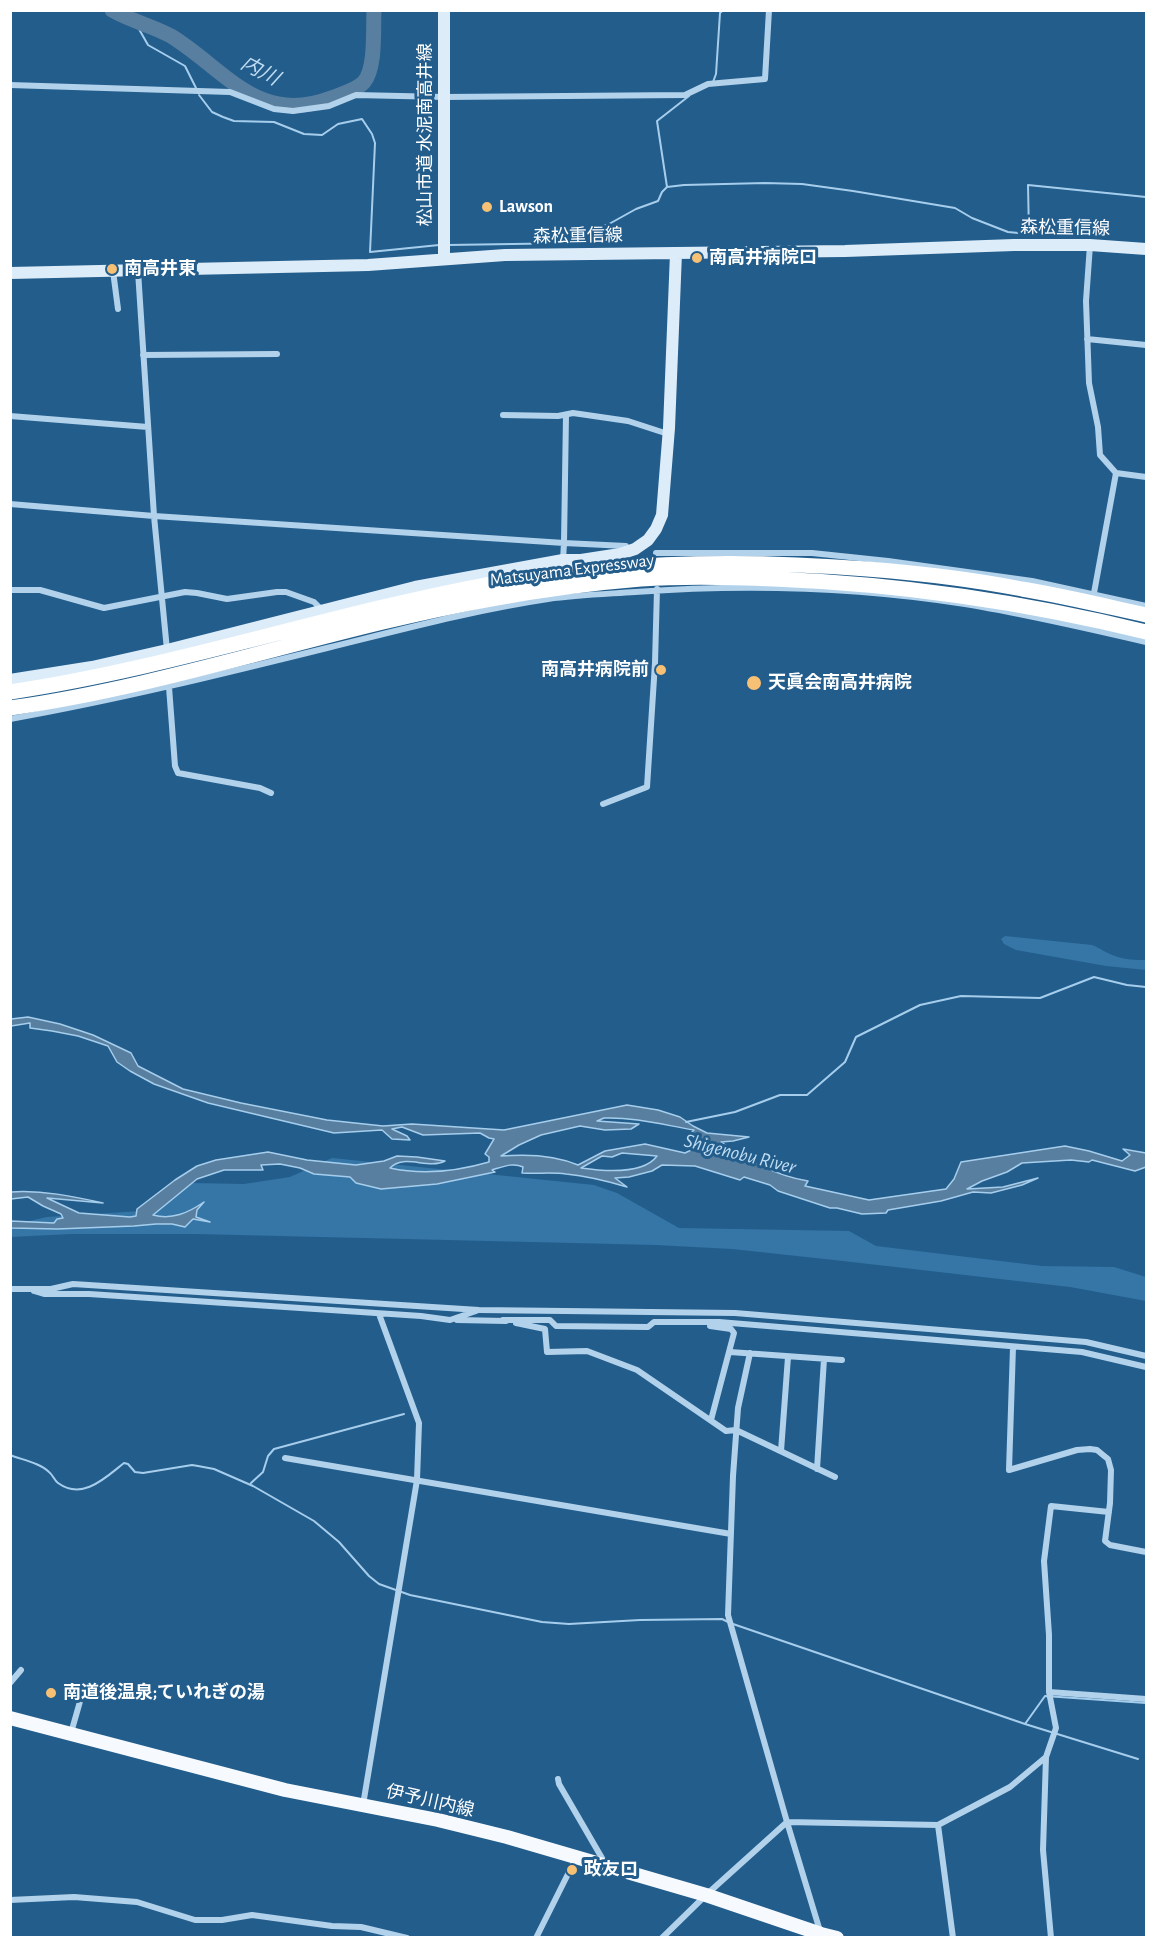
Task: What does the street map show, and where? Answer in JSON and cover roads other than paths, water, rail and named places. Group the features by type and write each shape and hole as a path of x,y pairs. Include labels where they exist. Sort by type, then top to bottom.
{"highway":[{"name":"Matsuyama Expressway","path":"10,692 97,677 186,657 399,603 487,584 567,572 641,565 717,562 813,565 918,573 1020,588 1146,615"},
{"name":"Matsuyama Expressway","path":"10,708 100,692 403,617 490,599 569,586 642,579 728,577 814,580 915,589 1017,603 1146,632"}],"main road":[{"name":"伊予川内線","path":"10,1718 285,1790 438,1820 706,1895 821,1936 837,1938"}],"street":[{"name":"松山市道 水泥南高井線","path":"444,10 444,259"},
{"path":"10,85 230,92 274,109 293,111 329,106 356,95 444,97 685,95 708,84 765,79 769,10"},
{"name":"森松重信線","path":"10,273 368,265 504,255 845,251 1014,245 1090,245 1146,249"},
{"path":"1090,245 1086,301 1089,383 1098,427 1100,455 1116,473 1146,477"},
{"path":"10,680 92,667 415,587 563,560 610,556 630,551 648,540 656,530 662,515 676,253"},
{"path":"113,271 118,309"},
{"path":"138,271 154,516 166,650"},
{"path":"1087,339 1146,345"},
{"path":"143,355 277,354"},
{"path":"503,415 573,413 628,421 668,434"},
{"path":"563,560 566,415"},
{"path":"10,416 148,427"},
{"path":"1094,593 1116,473"},
{"path":"10,504 154,516 626,546 630,551"},
{"path":"603,804 647,787 657,590 656,553 648,540"},
{"path":"656,553 812,553 969,571 1094,593 1146,606"},
{"path":"10,719 169,687 433,621 548,599 657,590 734,587 886,595 964,604 1084,627 1146,642"},
{"path":"10,590 40,591 104,608 185,592 197,592 227,599 286,592 314,602 322,610"},
{"path":"169,687 175,766 178,772 260,788 271,793"},
{"path":"10,1289 51,1289 73,1284 479,1310 735,1313 1086,1342 1146,1356"},
{"path":"30,1290 44,1294 89,1294 421,1316 450,1320 550,1320 556,1326 648,1327 654,1322 719,1322 1082,1352 1146,1367"},
{"path":"450,1320 479,1310"},
{"path":"654,1311 664,1317 731,1329 734,1333 711,1420"},
{"path":"363,1805 417,1480 419,1423 379,1314"},
{"path":"503,1320 545,1329 547,1352 587,1351 637,1371 726,1431 736,1430 835,1477"},
{"path":"1013,1347 1009,1470 1077,1450 1097,1450 1108,1459 1111,1470 1106,1541 1110,1545 1146,1552"},
{"path":"730,1352 842,1360"},
{"path":"750,1353 738,1408 736,1430 728,1615 786,1822 821,1936"},
{"path":"781,1451 788,1357"},
{"path":"817,1468 824,1359"},
{"path":"285,1458 731,1534"},
{"path":"1051,1938 1043,1850 1046,1756 1056,1728 1049,1692 1049,1635 1044,1561 1051,1506 1109,1512"},
{"path":"10,1683 21,1670"},
{"path":"71,1734 82,1691"},
{"path":"1049,1692 1146,1699"},
{"path":"662,1938 786,1822 938,1825 1010,1787 1046,1756"},
{"path":"558,1779 607,1866"},
{"path":"938,1825 953,1938"},
{"path":"536,1938 576,1857"},
{"path":"10,1900 74,1896 127,1901 195,1920 222,1920 252,1915 332,1926 361,1927 407,1938"}],"waterway":[{"name":"内川","path":"112,10 171,36 244,90 263,100 283,105 305,105 331,98 353,90 364,82 368,76 372,58 374,10"},
{"path":"713,82 716,74 720,13 723,10"},
{"path":"754,10 772,10"},
{"path":"135,22 148,45 185,66 196,88"},
{"path":"199,95 212,112 223,117 234,121 274,122 304,134 322,135 338,124 362,119 375,143 370,252 439,245"},
{"path":"667,187 657,121 689,96"},
{"path":"448,245 577,243 586,232 658,201 667,187 684,185 802,184 853,191 955,208 972,218 1008,232 1029,234 1028,185 1146,197"},
{"name":"Shigenobu River","path":"686,1122 735,1112 780,1095 807,1095 845,1062 856,1037 920,1005 961,996 1040,998 1094,977 1146,987"},
{"path":"251,1483 263,1472 268,1456 274,1449 404,1414"},
{"path":"10,1455 41,1466 58,1483 67,1488 76,1489 94,1485 124,1463 135,1472 143,1473 192,1465 214,1469 253,1486 314,1521 339,1542 379,1584 410,1595 542,1622 569,1624 722,1619 728,1622"},
{"path":"733,1624 1025,1724 1045,1696 1146,1703"},
{"path":"1025,1724 1138,1759"}],"place":[{"name":"Lawson","path":"487,207"},
{"name":"南高井病院口","path":"697,258"},
{"name":"南高井東","path":"112,269"},
{"name":"南高井病院前","path":"661,670"},
{"name":"天眞会南高井病院","path":"754,683"},
{"name":"南道後温泉;ていれぎの湯","path":"51,1693"},
{"name":"政友口","path":"572,1870"}]}
